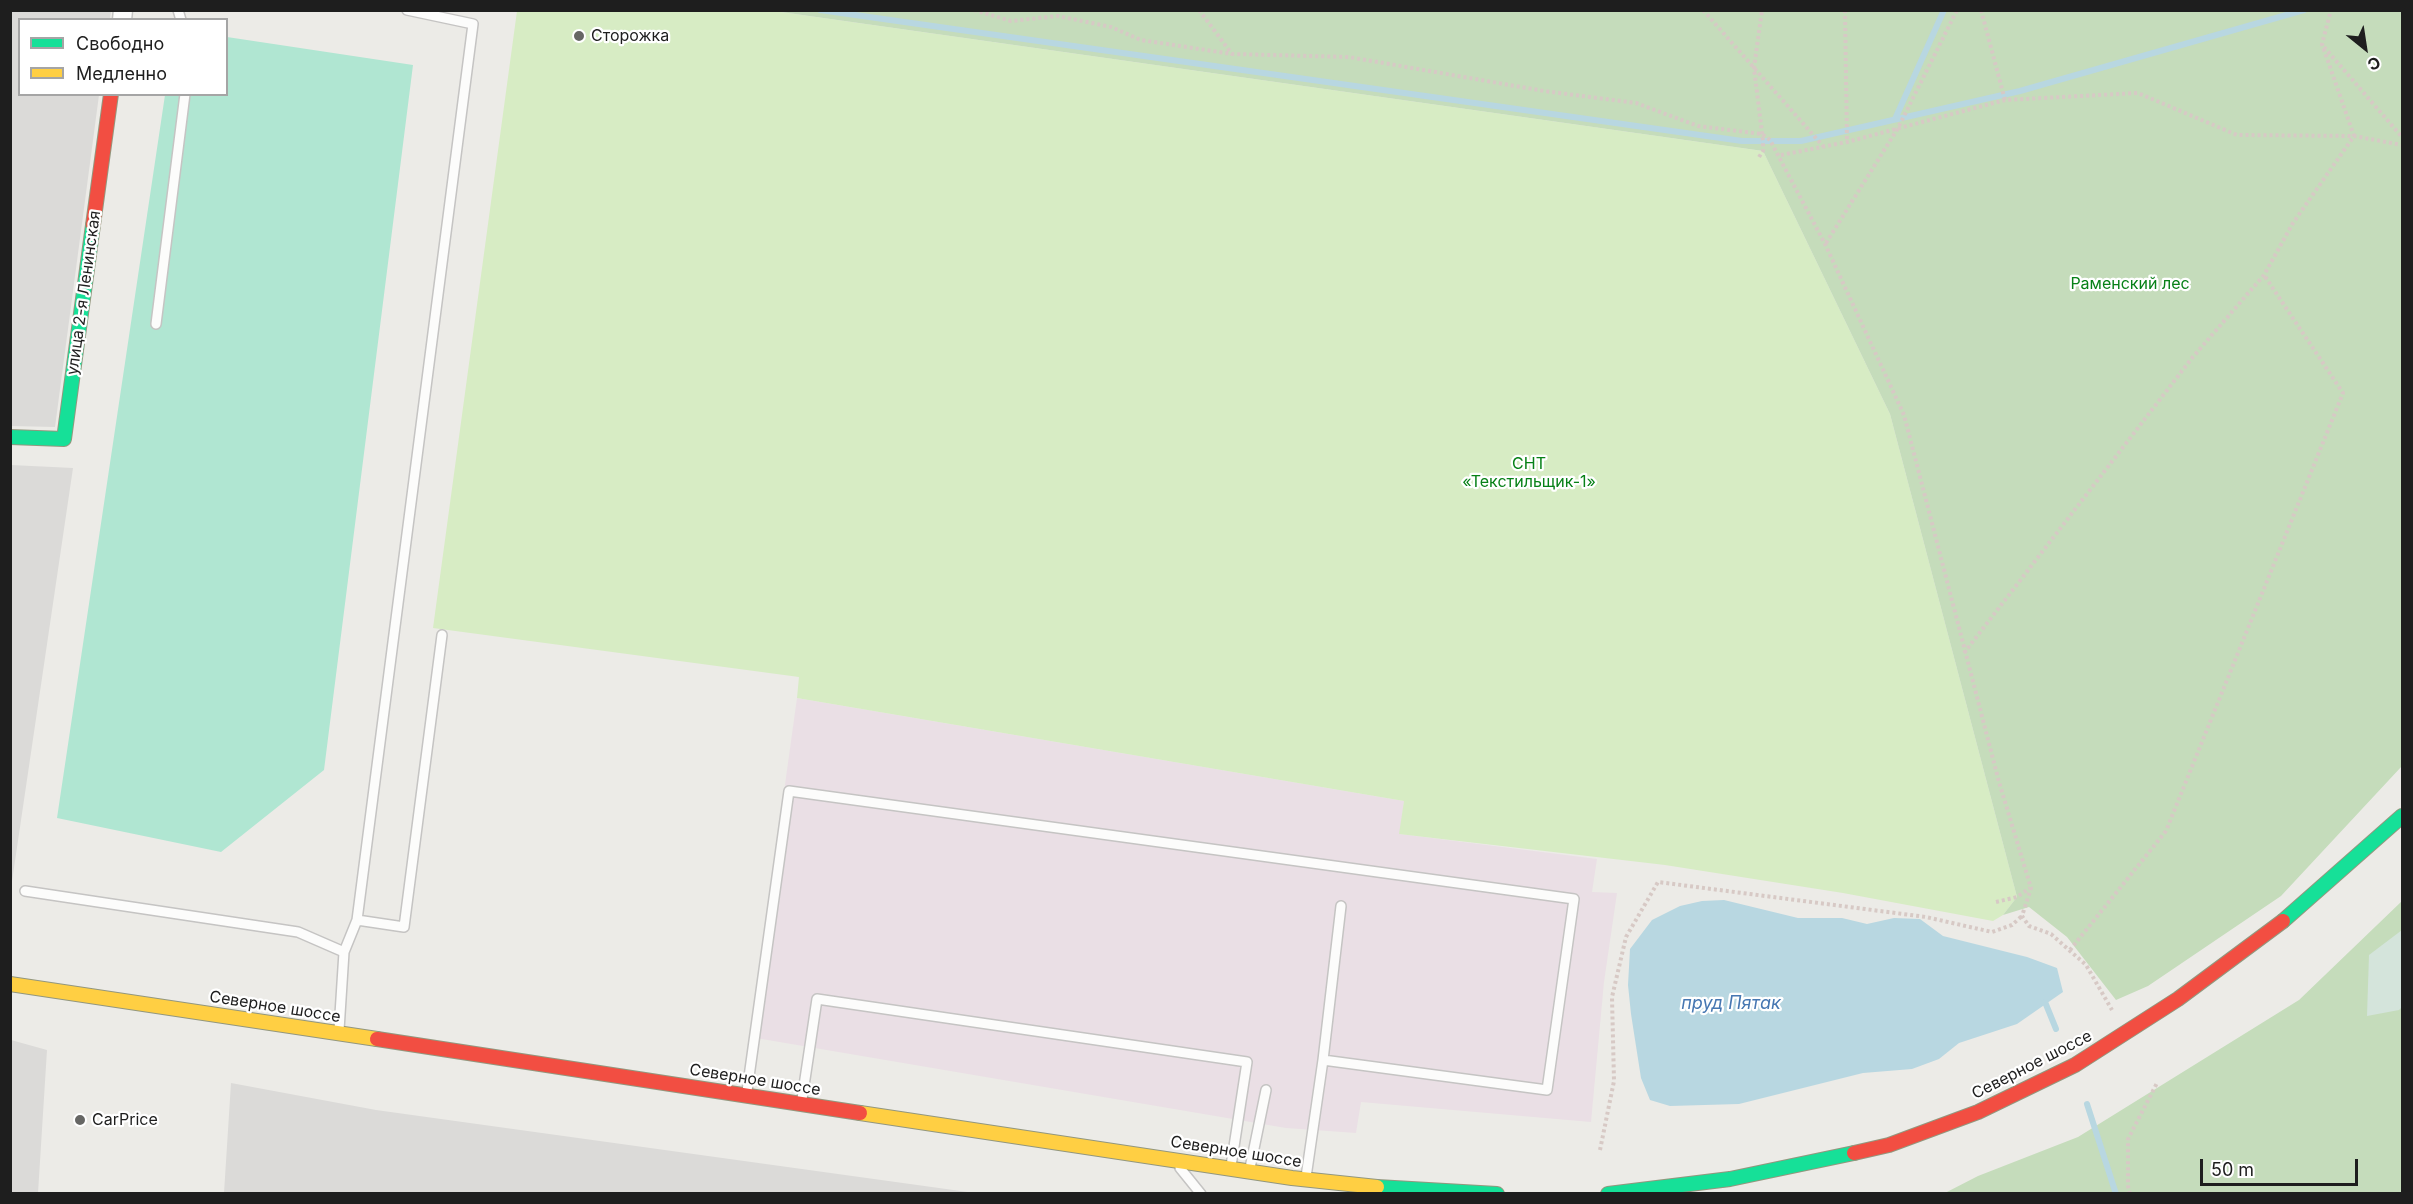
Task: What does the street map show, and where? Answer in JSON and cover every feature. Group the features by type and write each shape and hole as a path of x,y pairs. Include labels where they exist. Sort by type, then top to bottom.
{"main road":[{"name":"улица 2-я Ленинская","path":"10,437 64,439 111,96"},
{"name":"Северное шоссе","path":"1608,1194 1730,1179 1889,1145 1998,1102 2075,1065 2178,999 2289,917 2403,816"},
{"name":"Северное шоссе","path":"10,984 1231,1168 1295,1181 1360,1190 1497,1194"}],"lane":[{"path":"339,1034 344,952 357,920 473,24 407,10"},
{"path":"156,324 185,96"},
{"path":"357,920 404,927 441,635"},
{"path":"747,1095 789,791 1574,899 1547,1090 1323,1060"},
{"path":"25,891 298,932 344,952"},
{"path":"1295,1181 1323,1060 1341,906"},
{"path":"801,1103 817,999 1247,1062 1231,1168"},
{"path":"1250,1171 1266,1090"},
{"path":"1172,1159 1201,1194"}],"path":[{"path":"880,10 898,10"},
{"path":"974,10 1011,21 1058,16 1111,27 1141,40 1232,54 1349,57 1544,91 1636,103 1698,126 1762,134 1770,140 1780,155 1825,244 1904,416 1964,654 2031,888 2022,916 2012,925 1992,932 1926,916 1658,882 1626,937 1612,997 1614,1081 1600,1150"},
{"path":"1199,10 1232,54"},
{"path":"1703,10 1823,146"},
{"path":"1759,157 1763,151 1754,68 1762,10"},
{"path":"1845,10 1847,142"},
{"path":"1825,244 1898,128 1957,10"},
{"path":"1981,10 2005,100"},
{"path":"2331,10 2322,44 2354,136"},
{"path":"2322,44 2403,137"},
{"path":"1780,155 1847,142 2005,100 2138,93 2236,135 2354,136 2403,146"},
{"path":"1964,654 2192,358 2264,275 2294,223 2354,136"},
{"path":"2070,950 2166,831 2343,393 2264,275"},
{"path":"1996,902 2017,897 2031,888"},
{"path":"2022,916 2029,926 2051,934 2086,965 2112,1010"},
{"path":"2130,1194 2128,1140 2157,1083"}],"shaded area":[{"path":"11,11 111,11 110,18 18,18 18,96 99,96 55,427 11,426"},
{"path":"10,465 73,468 11,888"},
{"path":"797,698 1404,801 1400,834 1597,859 1592,892 1617,893 1604,982 1591,1122 1361,1102 1356,1133 1286,1128 750,1037"},
{"path":"2402,930 2402,1007 2399,1010 2367,1016 2369,955"},
{"path":"11,1040 47,1050 38,1193 11,1193"},
{"path":"231,1083 376,1110 975,1193 224,1193"}],"green space":[{"name":"СНТ «Текстильщик-1»","path":"517,11 774,11 1763,151 1890,414 2017,897 2003,915 1993,921 1843,893 1665,865 1399,834 1404,801 797,698 799,677 433,628"},
{"name":"Раменский лес","path":"774,11 2402,11 2402,766 2281,896 2148,986 2116,1000 2067,937 2029,907 2003,915 2017,897 1890,414 1763,151"},
{"path":"228,37 413,65 324,770 221,852 57,818 165,96 228,96"},
{"path":"2402,901 2402,1193 1943,1194 1978,1176 2078,1137 2299,1000"}],"water":[{"name":"пруд Пятак","path":"1724,900 1798,918 1842,918 1867,924 1894,918 1920,919 1943,936 2027,957 2057,968 2063,992 2017,1024 1959,1043 1939,1059 1912,1069 1863,1073 1739,1104 1670,1106 1650,1100 1641,1078 1631,1014 1628,985 1630,949 1652,920 1680,906 1702,901"}],"waterway":[{"path":"820,10 1742,141 1801,141 2020,91 2304,10"},
{"path":"1895,119 1944,10"},
{"path":"2045,1002 2056,1029"},
{"path":"2087,1104 2116,1194"}],"traffic: fast":[{"path":"10,437 64,439 93,225"},
{"path":"2283,921 2402,816"},
{"path":"1608,1194 1730,1179 1854,1153"},
{"path":"1377,1187 1497,1194"}],"traffic: slow":[{"path":"10,984 377,1039"},
{"path":"860,1113 1292,1178 1377,1187"}],"traffic: jam":[{"path":"93,225 111,96"},
{"path":"1854,1153 1889,1145 1978,1112 2075,1065 2178,999 2283,921"},
{"path":"377,1039 860,1113"}],"place":[{"name":"Сторожка","path":"579,36"},
{"name":"CarPrice","path":"80,1120"}]}
